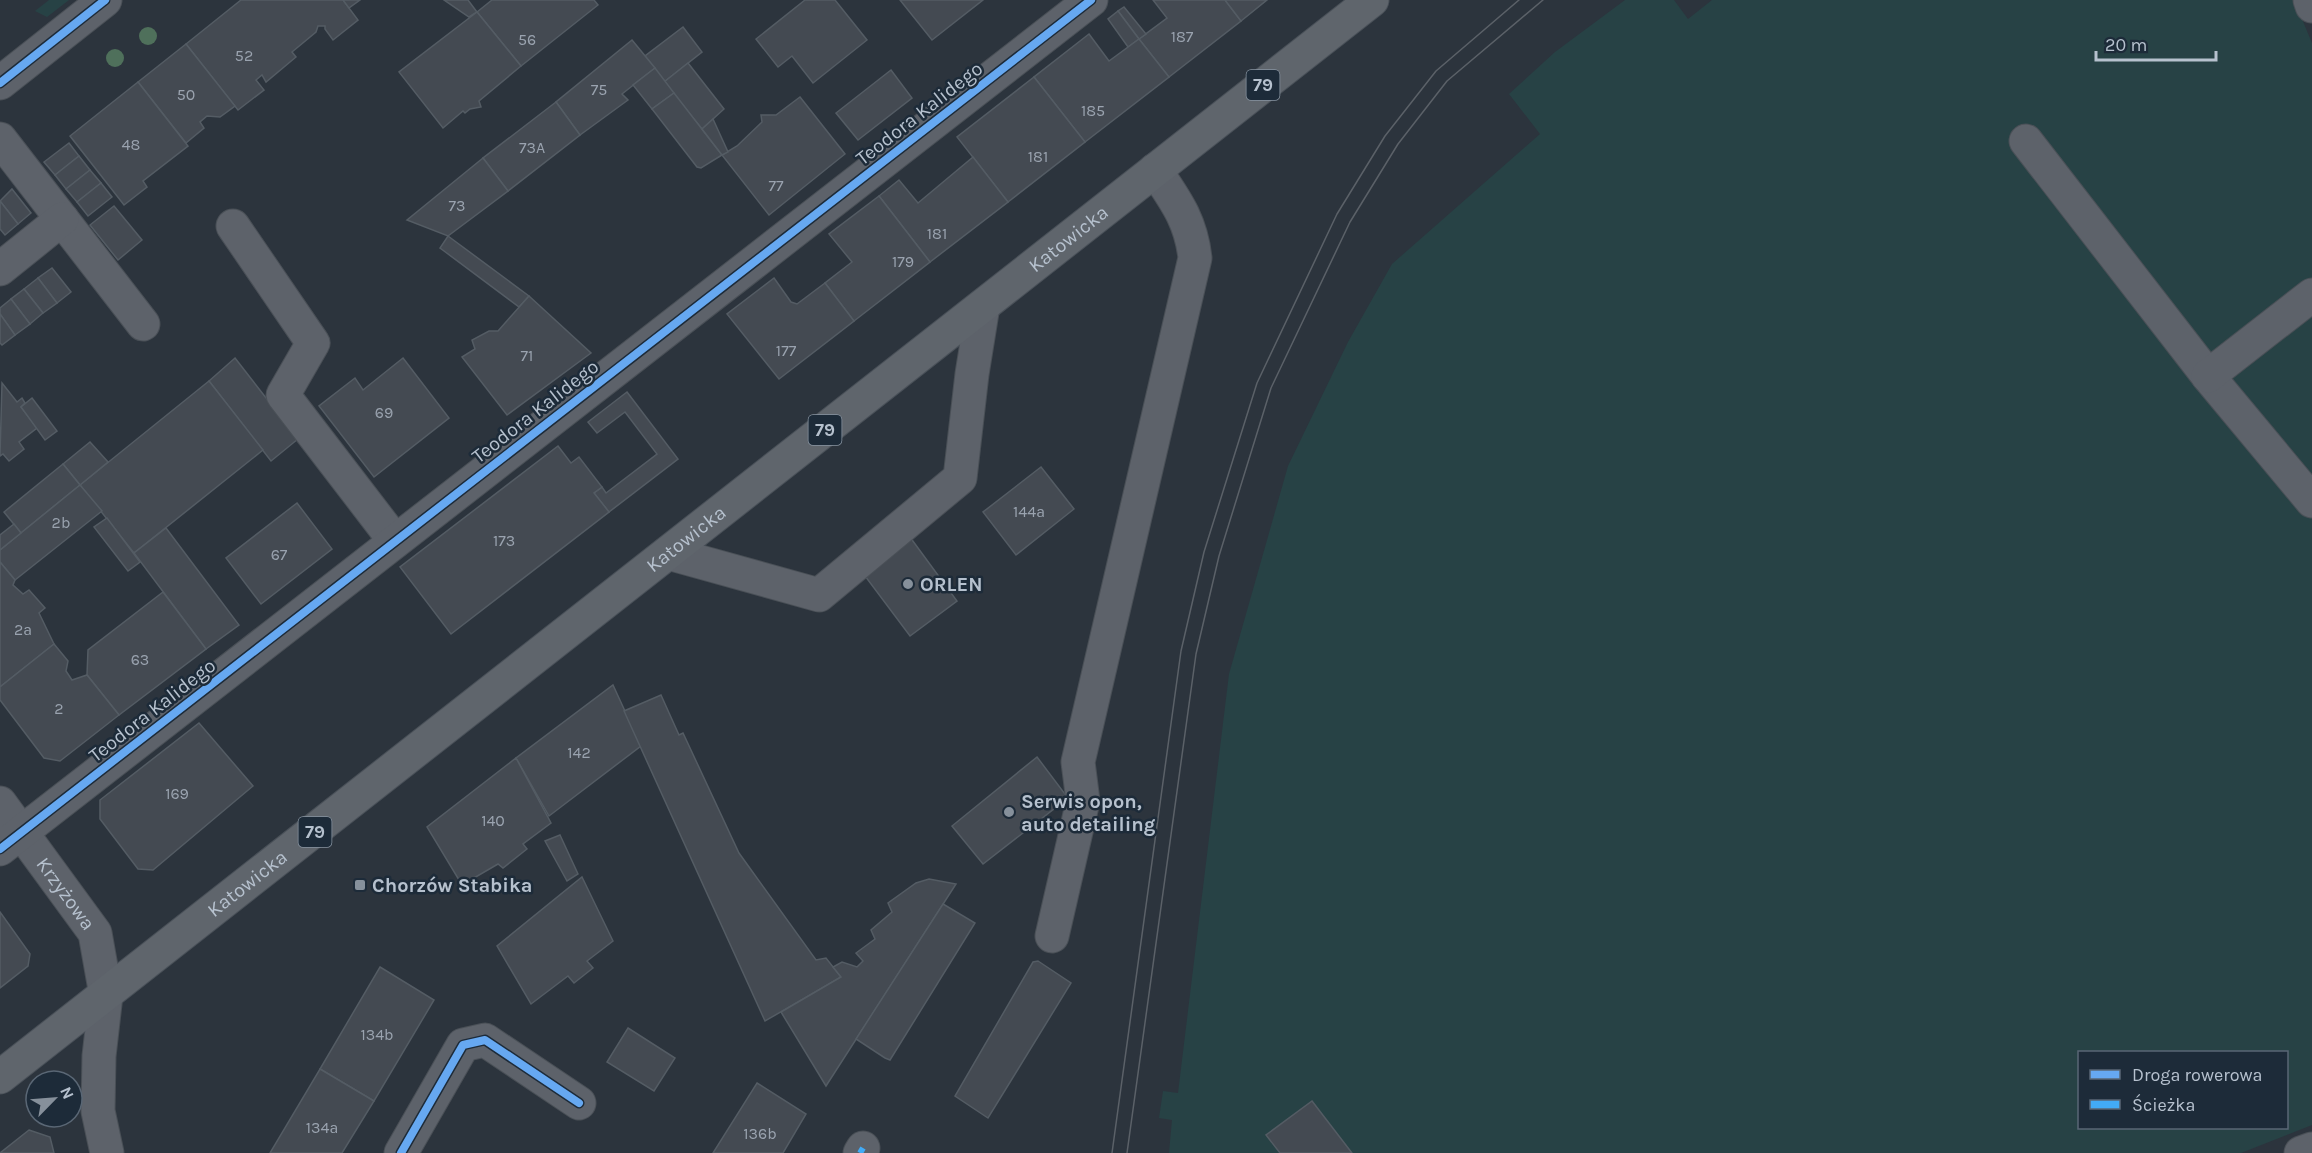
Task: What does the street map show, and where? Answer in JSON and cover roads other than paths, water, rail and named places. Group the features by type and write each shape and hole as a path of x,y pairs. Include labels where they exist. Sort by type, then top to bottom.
{"main road":[{"name":"Katowicka","path":"0,1077 1372,0"}],"street":[{"path":"0,83 105,0"},
{"name":"Teodora Kalidego","path":"11,840 1091,0"},
{"path":"2310,0 2312,6"},
{"path":"0,139 143,324"},
{"path":"2026,141 2208,376 2312,501"},
{"path":"1052,936 1083,801 1078,762 1195,258 1192,233 1181,208 1155,170"},
{"path":"0,269 62,219"},
{"path":"233,226 313,343 283,395 395,541"},
{"path":"2208,376 2312,295"},
{"path":"668,553 819,595 960,478 972,374 983,306"},
{"name":"Krzyżowa","path":"0,803 11,840 95,933 106,995 99,1056 98,1111 108,1153"},
{"path":"401,1153 463,1045 485,1040 579,1103"},
{"path":"2301,1153 2312,1149"}],"tram line":[{"path":"1112,1153 1181,651 1204,552 1257,383 1337,214 1385,136 1436,71 1519,0"},
{"path":"1127,1153 1196,654 1219,556 1271,388 1350,222 1398,144 1447,81 1543,0"}],"place":[{"name":"ORLEN","path":"908,584"},
{"name":"Serwis opon, auto detailing","path":"1009,812"},
{"name":"Chorzów Stabika","path":"360,885"}]}
